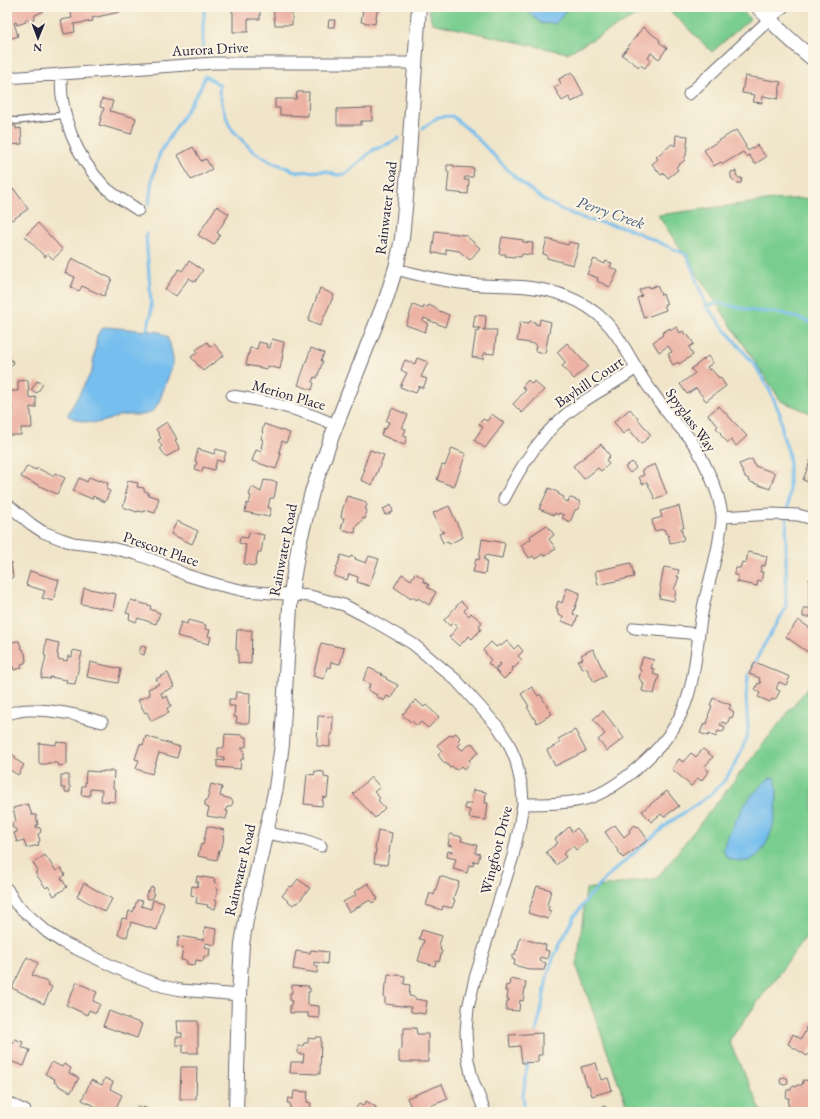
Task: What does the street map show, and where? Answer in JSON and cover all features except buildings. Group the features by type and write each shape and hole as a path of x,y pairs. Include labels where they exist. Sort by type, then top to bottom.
{"street":[{"name":"Rainwater Road","path":"236,1112 239,994 242,944 246,920 276,788 282,744 291,594 299,544 319,471 387,296 402,238 419,7"},
{"path":"758,7 769,20 813,59"},
{"path":"689,94 784,7"},
{"name":"Aurora Drive","path":"7,78 235,62 415,63"},
{"path":"61,74 60,87 63,110 72,138 81,156 88,168 105,187 138,210"},
{"name":"Spyglass Way","path":"395,269 452,282 515,286 546,290 564,295 579,302 596,313 623,343 636,368 670,416 696,448 714,484 719,502 722,517 718,549 704,606 693,675 688,696 680,717 665,739 649,757 627,777 606,790 588,798 569,802 523,804"},
{"name":"Bayhill Court","path":"504,499 529,456 559,420 598,391 624,377 636,368"},
{"name":"Merion Place","path":"232,396 252,398 281,405 336,425"},
{"name":"Prescott Place","path":"7,504 31,524 44,532 73,543 106,547 136,554 164,564 186,575 219,585 245,591 269,594 291,594"},
{"path":"722,517 771,514 798,516 813,519"},
{"name":"Wingfoot Drive","path":"291,594 310,596 344,605 413,644 456,680 498,727 509,744 516,761 522,788 523,804 519,828 513,856 475,978 468,1008 466,1032 468,1060 472,1078 485,1112"},
{"path":"634,628 699,634"},
{"path":"7,714 28,710 48,711 83,716 102,722"},
{"path":"266,833 305,840 321,846"},
{"path":"7,890 16,904 57,939 127,973 162,986 239,994"},
{"path":"7,1104 24,1112"}],"lane":[{"path":"7,120 65,116"}],"green space":[{"path":"428,7 653,7 567,53 432,23"},
{"path":"666,7 739,7 750,19 712,52"},
{"path":"813,198 813,414 781,401 658,215 773,200"},
{"path":"813,681 813,927 729,1041 762,1112 629,1112 577,967 586,889 657,878"}],"water":[{"path":"523,7 570,7 556,23 542,24"},
{"path":"106,327 160,332 167,337 170,344 173,364 159,402 151,412 142,415 119,416 97,423 80,421 68,416 68,414 92,371 97,336 100,330"},
{"path":"770,778 775,778 777,788 776,812 769,837 764,848 757,856 748,861 730,859 724,852 725,842 728,835 748,800"}],"waterway":[{"name":"Perry Creek","path":"203,55 203,25 205,7"},
{"name":"Perry Creek","path":"149,204 152,179 160,153 201,87 205,76 220,85 219,91 230,127 242,140 253,151 270,161 297,172 325,171 337,175 346,174 373,150 399,138"},
{"path":"423,128 438,117 452,116 470,131 516,178 542,199 562,210 588,220 627,228 687,255 706,306 756,367 770,391 780,414 783,436 789,454 789,492 786,532 786,608 761,650 754,665"},
{"path":"146,234 151,303 151,315 147,330"},
{"name":"Perry Creek","path":"706,306 719,303 754,311 782,313 813,323"},
{"path":"535,1036 548,972 554,956 574,917 588,898 610,874 670,822 709,796 725,780 737,761 747,737 748,728 746,696 748,678 751,671"},
{"path":"525,1112 523,1096 528,1059"}]}
